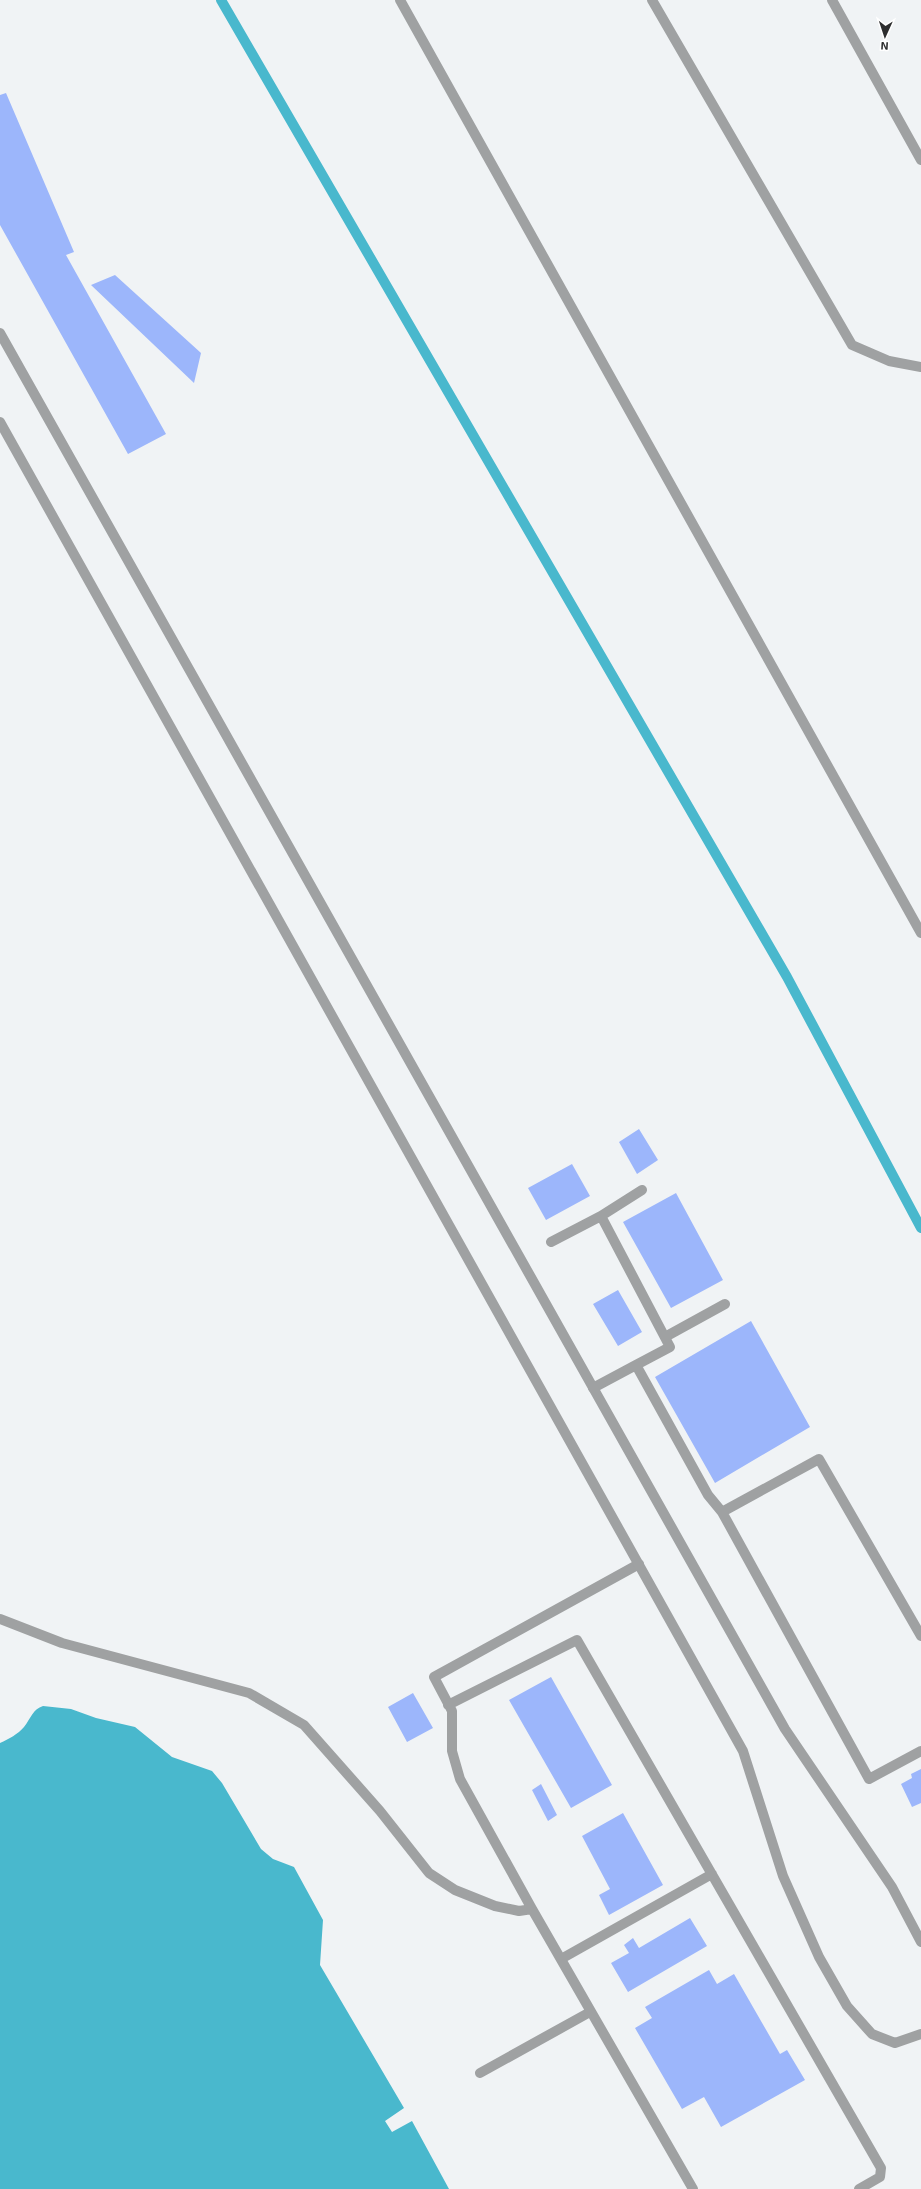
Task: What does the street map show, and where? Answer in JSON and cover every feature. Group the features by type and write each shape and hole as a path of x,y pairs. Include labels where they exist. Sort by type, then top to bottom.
{"street":[{"path":"400,0 921,933"},
{"path":"652,0 852,345 889,361 921,367"},
{"path":"832,0 921,160"},
{"path":"0,333 785,1728 892,1887 921,1942"},
{"path":"0,422 743,1751 783,1876 819,1957 847,2006 872,2034 895,2043 921,2034"},
{"path":"550,1242 600,1216 642,1190"},
{"path":"593,1388 670,1347 600,1216"},
{"path":"664,1337 725,1304"},
{"path":"636,1365 708,1495 722,1512 869,1779 921,1751"},
{"path":"722,1512 820,1459 921,1636"},
{"path":"639,1564 434,1677 452,1711 452,1751 460,1779 590,2012 693,2189"},
{"path":"0,1619 62,1643 249,1693 304,1725 380,1811 429,1873 455,1890 495,1906 519,1911 532,1909"},
{"path":"448,1705 577,1640 881,2168 880,2177 859,2189"},
{"path":"561,1959 712,1874"},
{"path":"480,2073 590,2012"}],"water":[{"path":"43,1706 71,1709 96,1718 135,1727 172,1757 212,1771 222,1783 261,1849 273,1859 294,1867 323,1920 320,1965 404,2108 385,2121 392,2132 412,2121 449,2189 0,2189 0,1743 19,1732 34,1712"}],"building":[{"path":"6,93 74,252 66,255 166,434 128,454 0,225 0,95"},
{"path":"115,275 201,353 194,383 91,285"},
{"path":"639,1129 658,1160 637,1174 619,1142"},
{"path":"572,1164 590,1196 546,1220 528,1188"},
{"path":"676,1193 723,1280 671,1308 623,1222"},
{"path":"618,1290 642,1332 618,1346 593,1304"},
{"path":"751,1321 810,1427 715,1483 655,1377"},
{"path":"551,1677 612,1785 571,1808 509,1700"},
{"path":"413,1693 433,1728 407,1742 388,1707"},
{"path":"921,1769 921,1803 912,1807 901,1784 912,1778 911,1774"},
{"path":"541,1784 557,1815 548,1821 532,1790"},
{"path":"623,1813 663,1885 609,1915 599,1895 610,1889 582,1836"},
{"path":"690,1918 707,1946 628,1992 611,1963 629,1953 624,1945 633,1938 639,1948"},
{"path":"709,1970 717,1984 734,1974 780,2054 787,2050 805,2080 721,2127 704,2097 682,2109 635,2028 652,2018 645,2007"}],"waterway":[{"path":"221,0 787,977 921,1228"}]}
